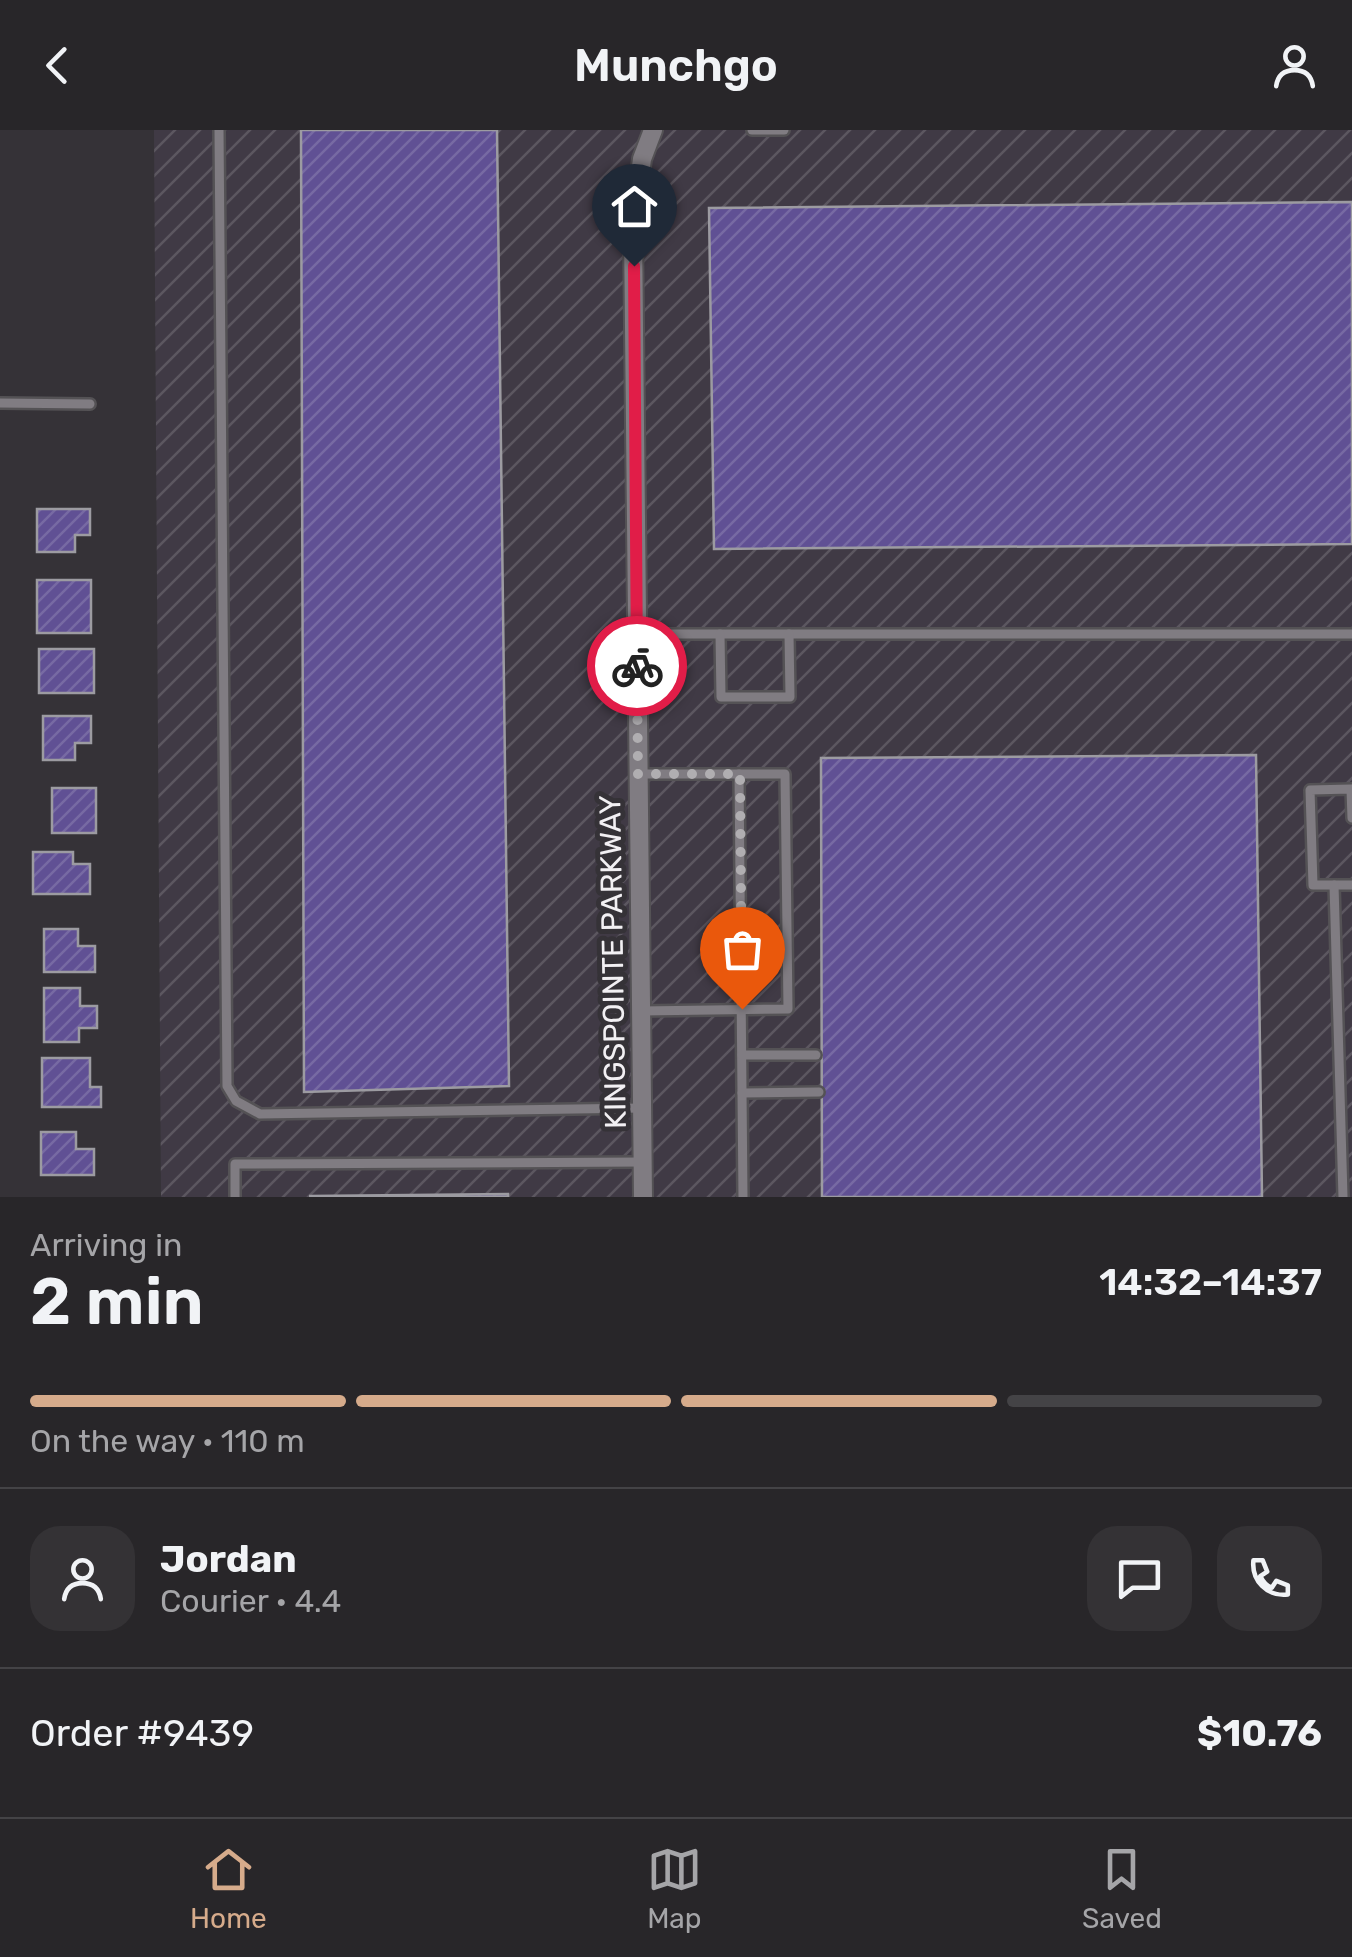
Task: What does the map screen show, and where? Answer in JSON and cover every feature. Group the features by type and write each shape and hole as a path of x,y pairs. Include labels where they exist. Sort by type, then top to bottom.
{"street":[{"name":"KINGSPOINTE PARKWAY","path":"643,1197 633,230 642,159 653,130"}],"lane":[{"path":"219,130 227,1086 236,1101 260,1114 642,1108"},
{"path":"752,130 784,130"},
{"path":"0,403 90,404"},
{"path":"637,634 1352,634"},
{"path":"720,634 722,697 790,696 788,634"},
{"path":"638,774 785,774 788,1009 641,1011"},
{"path":"740,774 743,1197"},
{"path":"1352,818 1352,789 1310,790 1312,886 1352,885"},
{"path":"1334,885 1343,1197"},
{"path":"742,1054 816,1055"},
{"path":"742,1093 819,1092"},
{"path":"235,1197 235,1164 643,1162"}],"shaded area":[{"path":"154,130 1352,130 1352,1197 161,1197"}],"building":[{"path":"301,130 497,130 509,1086 304,1092"},
{"path":"1352,202 1352,544 714,549 709,208"},
{"path":"37,509 90,509 90,535 75,535 75,552 37,552"},
{"path":"37,580 91,580 91,633 37,633"},
{"path":"39,649 94,649 94,693 39,693"},
{"path":"43,716 91,716 91,743 75,743 75,760 43,760"},
{"path":"1256,755 1262,1197 822,1197 821,758"},
{"path":"52,788 96,788 96,833 52,833"},
{"path":"33,852 73,852 73,864 90,864 90,894 33,894"},
{"path":"44,929 78,929 78,946 95,946 95,972 44,972"},
{"path":"44,988 80,988 80,1006 97,1006 97,1028 79,1028 79,1042 44,1042"},
{"path":"42,1058 90,1058 90,1087 101,1087 101,1107 42,1107"},
{"path":"41,1132 76,1132 76,1149 94,1149 94,1175 41,1175"},
{"path":"508,1194 508,1197 309,1196"}],"way so far":[{"path":"637,666 638,774 740,774 742,1009"}],"route":[{"path":"634,266 637,666"}]}
